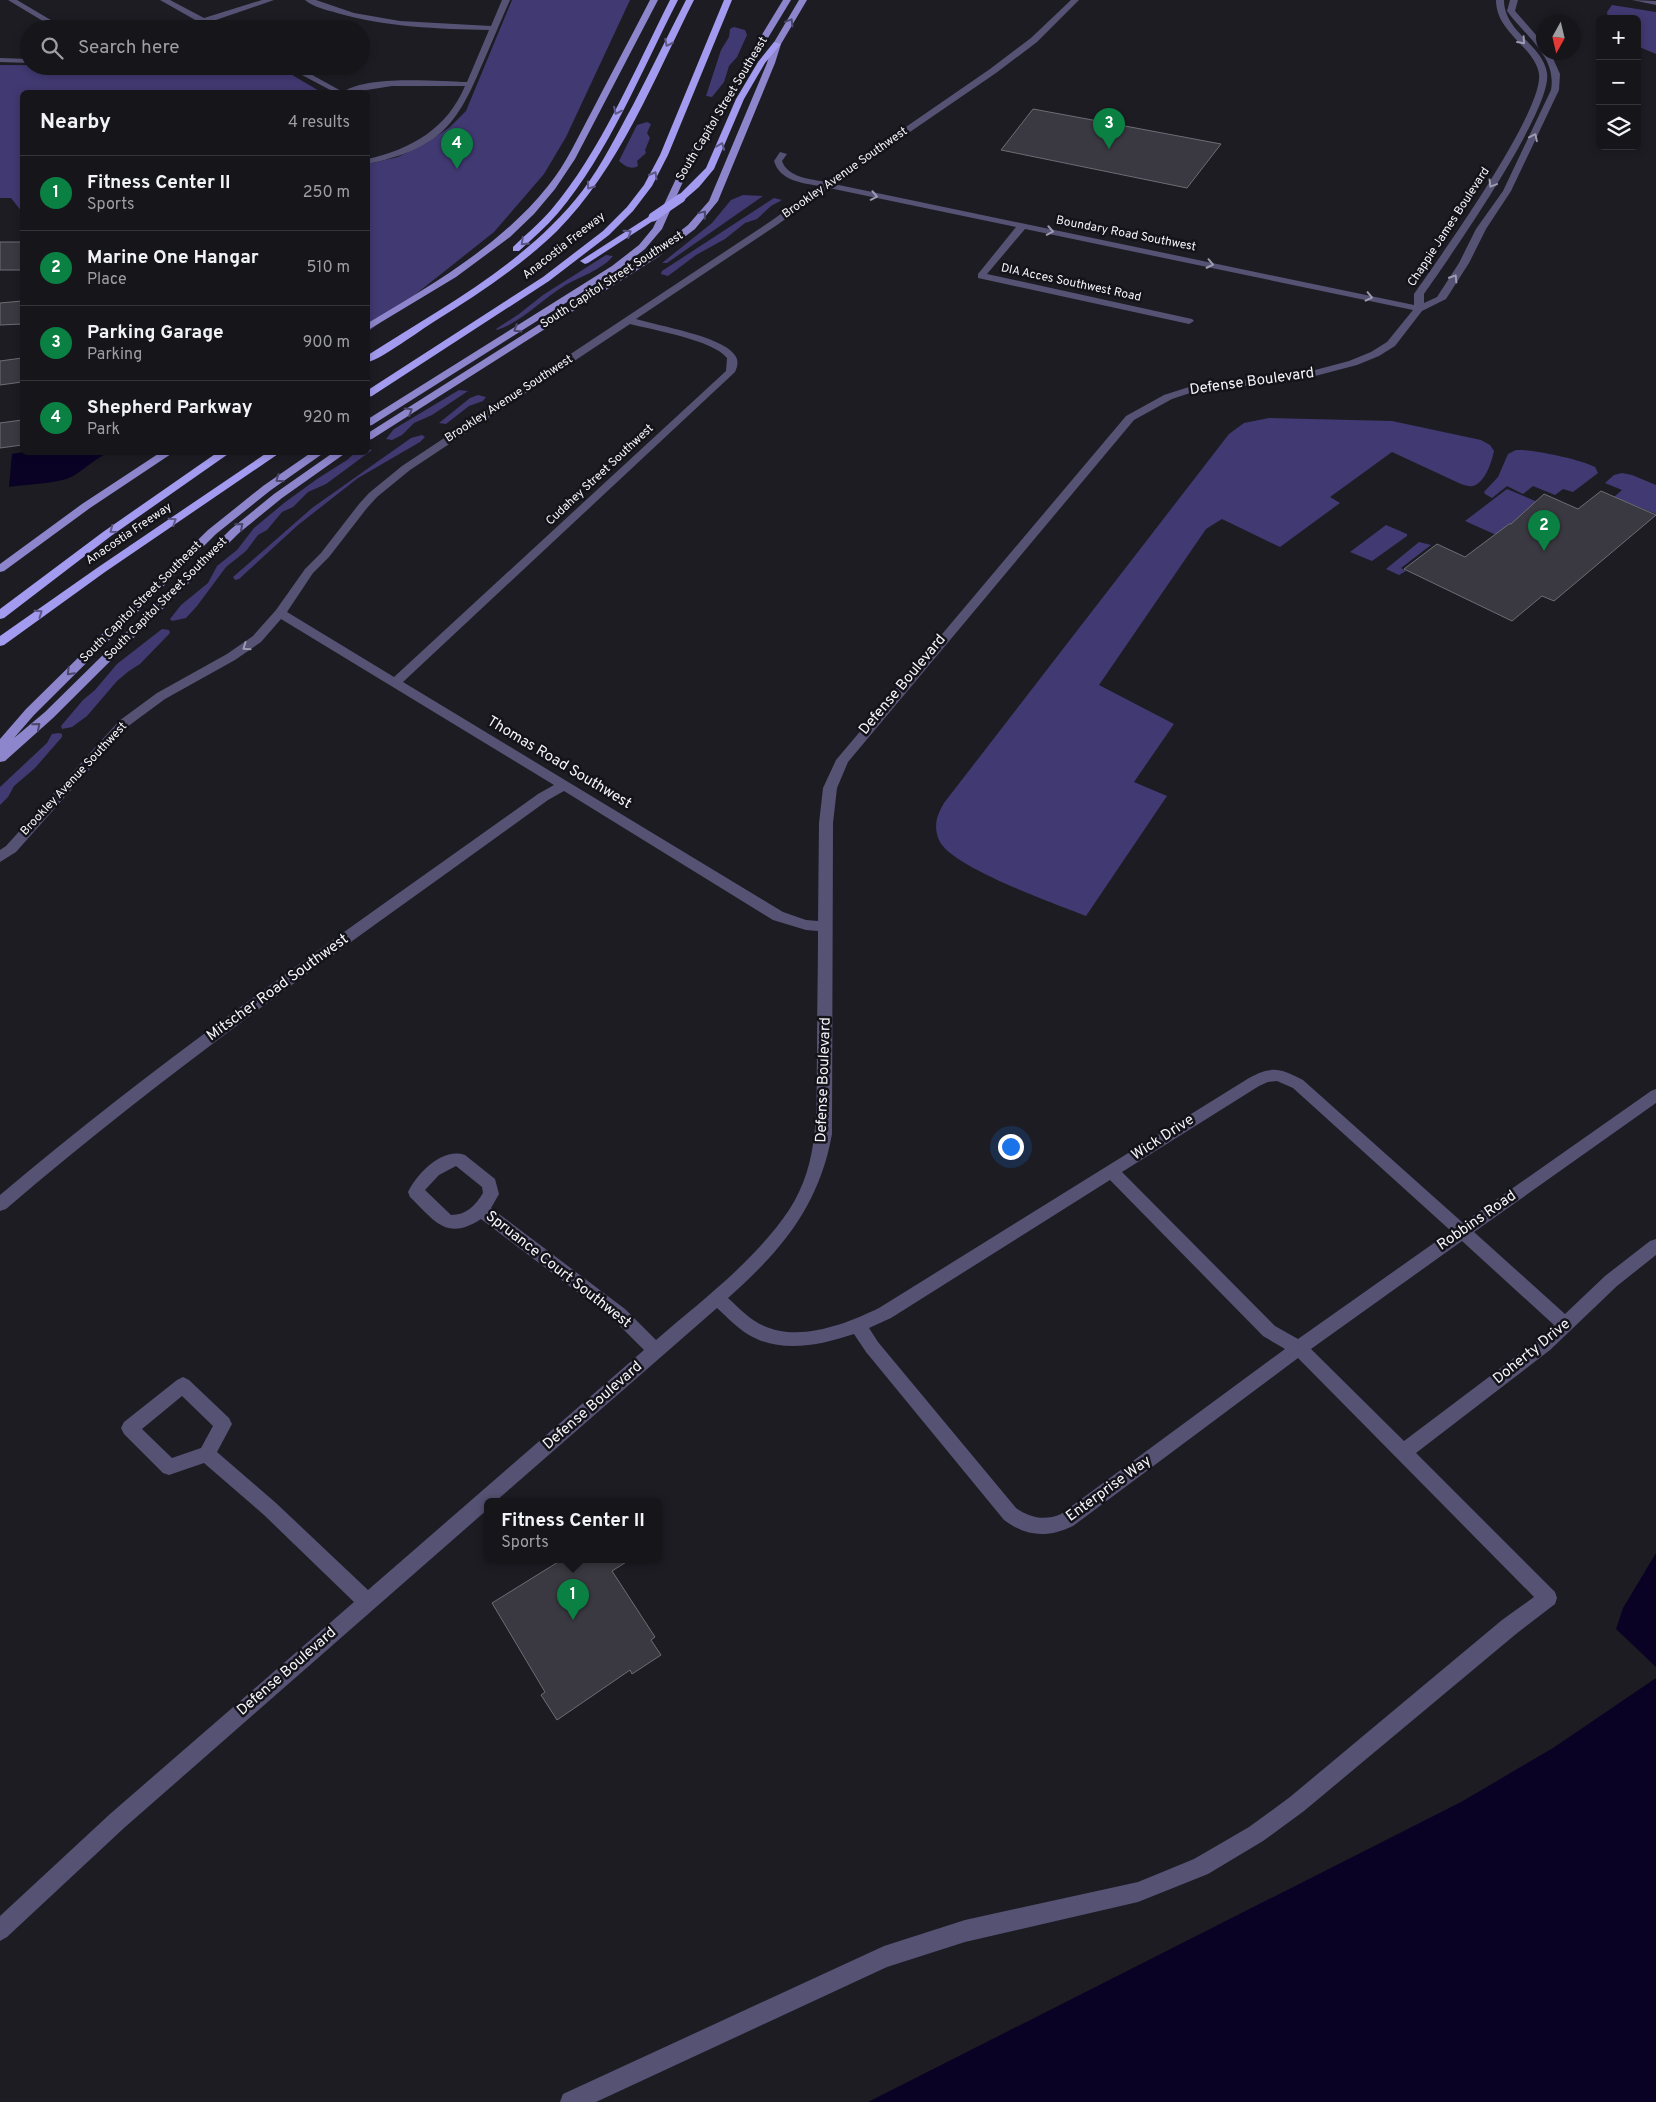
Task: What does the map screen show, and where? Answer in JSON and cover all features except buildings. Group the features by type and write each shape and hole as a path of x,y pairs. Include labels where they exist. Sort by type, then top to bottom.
{"highway":[{"path":"393,342 497,265 528,238 557,208 595,154 674,0"},
{"name":"Anacostia Freeway","path":"370,358 433,319 512,264 546,236 576,205 613,151 690,0"},
{"name":"Anacostia Freeway","path":"370,393 546,279 588,248 623,217 642,194 661,162 728,0"},
{"path":"710,46 723,28 737,0"},
{"path":"370,400 653,217 696,185 710,169 740,100 762,62 777,44"},
{"name":"Anacostia Freeway","path":"0,615 107,534 222,455"},
{"name":"Anacostia Freeway","path":"0,642 114,561 272,455"},
{"path":"232,483 282,455"}],"main road":[{"path":"639,26 640,15 648,0"},
{"path":"370,325 468,265 504,237 536,206 556,183 571,160 654,0"},
{"name":"South Capitol Street Southwest","path":"370,436 655,255 688,230 707,210 719,191 777,44 803,0"},
{"name":"South Capitol Street Southeast","path":"370,422 615,268 642,247 657,229 685,168 787,1"},
{"path":"0,569 86,506 164,455"},
{"name":"South Capitol Street Southeast","path":"0,747 30,712 206,538 267,488 316,455"},
{"name":"South Capitol Street Southwest","path":"0,758 49,715 235,531 278,496 338,455"}],"street":[{"path":"12,0 46,20"},
{"path":"164,0 201,20"},
{"path":"206,20 270,0"},
{"path":"308,0 342,12 390,22 442,27 494,28"},
{"path":"370,159 405,150 428,138 446,122 462,102 506,0"},
{"name":"Brookley Avenue Southwest","path":"0,857 11,849 123,724 161,696 231,657 257,640 280,613 309,571 373,495 418,459 774,223 1014,56 1048,28 1075,0"},
{"name":"Chappie James Boulevard","path":"1500,0 1503,18 1535,57 1543,71 1544,83 1530,117 1501,170 1468,223 1419,294 1419,309 1441,299 1482,229 1507,192 1558,84 1550,60"},
{"path":"1514,0 1511,11 1536,40"},
{"path":"1636,0 1656,3"},
{"path":"0,60 20,61"},
{"path":"306,75 335,90"},
{"path":"356,90 384,84 470,84"},
{"name":"Boundary Road Southwest","path":"783,154 778,161 784,172 798,179 1350,293 1419,309"},
{"name":"DIA Acces Southwest Road","path":"1022,226 981,276 1189,321"},
{"name":"Defense Boulevard","path":"487,1498 750,1268 778,1237 802,1204 819,1165 825,1120 826,812 830,788 842,760 1120,427 1145,408 1186,391 1216,385 1312,375 1362,360 1396,340 1419,309"},
{"name":"Cudahey Street Southwest","path":"395,683 725,378 732,367 731,357 717,346 628,320"},
{"name":"Thomas Road Southwest","path":"280,613 778,916 806,925 826,927"},
{"name":"Mitscher Road Southwest","path":"0,1204 66,1147 162,1072 544,797 565,785"},
{"name":"Wick Drive","path":"717,1298 757,1331 779,1338 797,1339 814,1337 858,1326 885,1313 1254,1082 1265,1076 1278,1075 1298,1084 1566,1325"},
{"name":"Robbins Road","path":"1299,1348 1656,1095"},
{"name":"Spruance Court Southwest","path":"459,1160 489,1184 491,1194 481,1210 463,1222 447,1222 416,1192 420,1182 447,1162 459,1160"},
{"path":"571,2102 884,1957 965,1931 1112,1899 1151,1888 1176,1878 1234,1848 1297,1804 1509,1627 1548,1598 1299,1348 1269,1331 1111,1171"},
{"name":"Spruance Court Southwest","path":"481,1210 619,1314 656,1351"},
{"name":"Doherty Drive","path":"1403,1452 1544,1346 1611,1280 1656,1246"},
{"name":"Enterprise Way","path":"858,1326 872,1347 1010,1514 1026,1524 1040,1527 1054,1526 1067,1520 1299,1348"},
{"path":"183,1386 223,1424 207,1454 169,1467 130,1428 183,1386"},
{"path":"207,1454 270,1509 368,1602"},
{"name":"Defense Boulevard","path":"0,1930 117,1821 484,1501"}],"shaded area":[{"path":"512,0 630,0 566,137 544,174 494,232 370,330 370,164 398,157 425,144 450,127 466,111"},
{"path":"1612,5 1656,12 1656,54 1641,48 1641,15 1607,15 1607,12"},
{"path":"734,27 745,30 747,35 737,57 729,66 724,82 712,97 706,96 721,50 729,37 730,29"},
{"path":"0,65 20,65 20,75 292,75 318,90 20,90 20,209 11,198 0,198"},
{"path":"647,122 651,124 647,133 650,138 645,150 646,153 637,161 638,166 633,168 626,166 619,161 637,125"},
{"path":"743,195 763,196 667,263 662,263 712,223 731,200"},
{"path":"774,198 782,200 771,206 757,219 745,223 725,239 696,255 668,276 661,274 662,271"},
{"path":"606,255 613,256 597,269 556,291 515,322 496,329 543,295"},
{"path":"459,390 468,391 432,415 414,423 402,435 392,440 386,439 394,429"},
{"path":"478,395 486,397 483,401 469,406 446,424 439,423 470,398"},
{"path":"1269,418 1392,421 1481,440 1490,445 1494,451 1490,466 1481,481 1472,486 1461,484 1392,452 1330,497 1340,503 1280,547 1222,519 1206,529 1099,685 1174,724 1134,782 1167,796 1086,916 1005,884 962,862 947,851 937,835 937,821 944,803 1229,434 1244,423"},
{"path":"422,435 425,437 420,442 358,478 298,525 239,579 235,580 233,577 312,508 411,438"},
{"path":"1516,450 1544,453 1579,461 1595,467 1598,473 1573,492 1563,489 1555,495 1533,486 1523,494 1507,486 1492,498 1485,494 1484,492 1498,477 1508,454"},
{"path":"12,454 104,455 69,478 53,482 9,487"},
{"path":"353,455 365,455 326,484 308,492 293,507 282,512 267,530 258,535 246,551 226,567 186,618 172,621 170,619 181,605 208,583 217,566 237,550 254,528 284,503"},
{"path":"1622,473 1656,485 1656,514 1614,497 1622,490 1605,483 1614,475"},
{"path":"1507,489 1540,503 1512,525 1509,524 1500,534 1494,534 1465,521"},
{"path":"1386,525 1407,534 1407,536 1372,561 1350,552"},
{"path":"1419,542 1431,545 1401,568 1406,571 1399,575 1386,569"},
{"path":"162,629 169,630 170,633 140,664 117,681 87,716 72,727 62,729 61,726 83,700 95,690 117,664"},
{"path":"52,734 62,734 62,737 35,768 14,786 8,797 0,805 0,787 47,743"},
{"path":"1656,1553 1656,1667 1616,1629 1623,1608"},
{"path":"1656,1678 1656,2102 868,2102 1461,1802 1553,1748"}],"place":[{"name":"Parking Garage","path":"1109,149"},
{"name":"Shepherd Parkway","path":"457,169"},
{"name":"Marine One Hangar","path":"1544,551"},
{"name":"Fitness Center II","path":"573,1620"}]}
